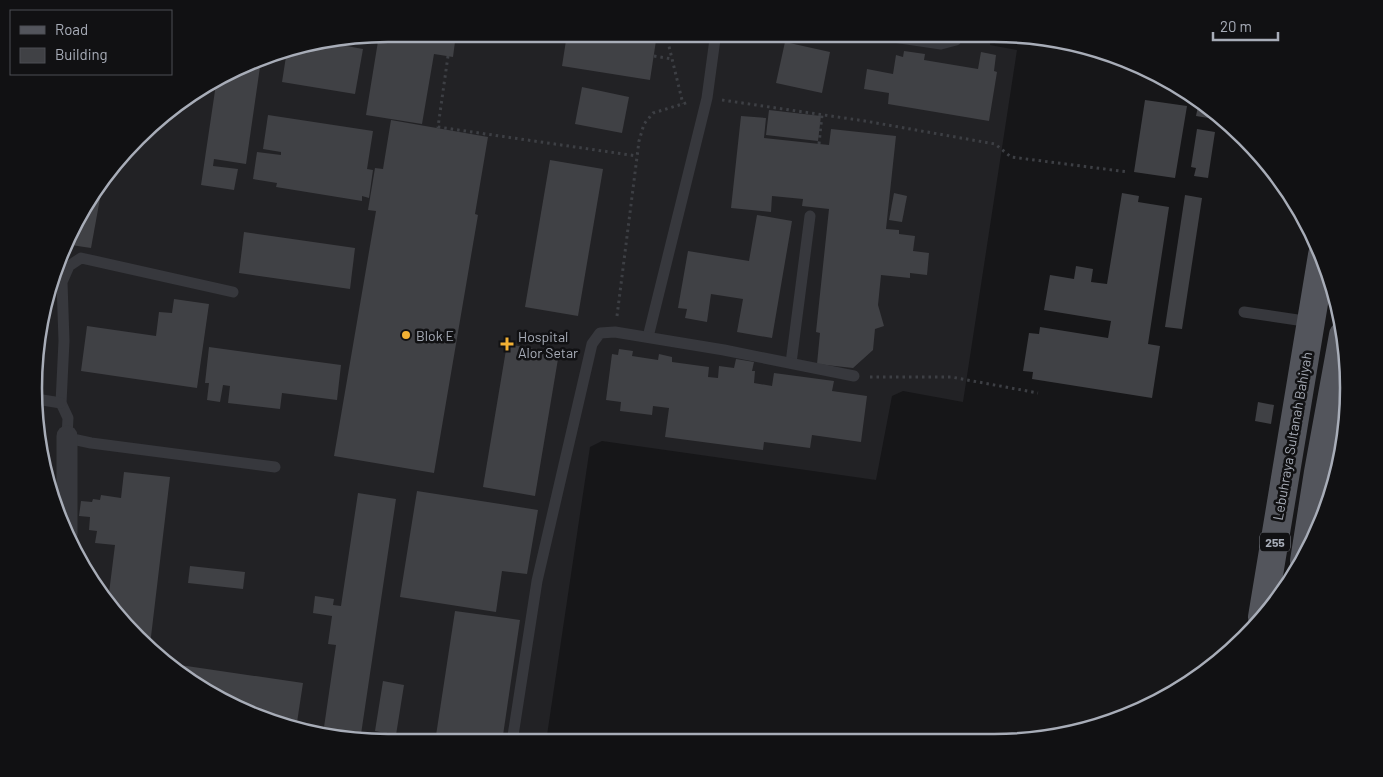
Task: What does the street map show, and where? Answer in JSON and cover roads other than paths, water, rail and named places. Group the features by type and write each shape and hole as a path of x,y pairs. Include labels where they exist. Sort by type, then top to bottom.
{"main road":[{"name":"Lebuhraya Sultanah Bahiyah","path":"1264,606 1319,270"},
{"name":"255","path":"1316,515 1318,472 1339,359"}],"street":[{"path":"67,436 67,516"}],"lane":[{"path":"648,337 707,98 715,42"},
{"path":"928,42 941,44 948,42"},
{"path":"792,364 810,216"},
{"path":"233,292 81,258 69,266 62,282 64,342 61,403 68,418 67,436 91,443 275,467"},
{"path":"1244,312 1311,322"},
{"path":"513,734 537,581 592,344 600,333 615,332 648,337 854,376"},
{"path":"43,400 61,403"}],"place":[{"name":"Blok E","path":"406,335"},
{"name":"Hospital Alor Setar","path":"507,344"}]}
